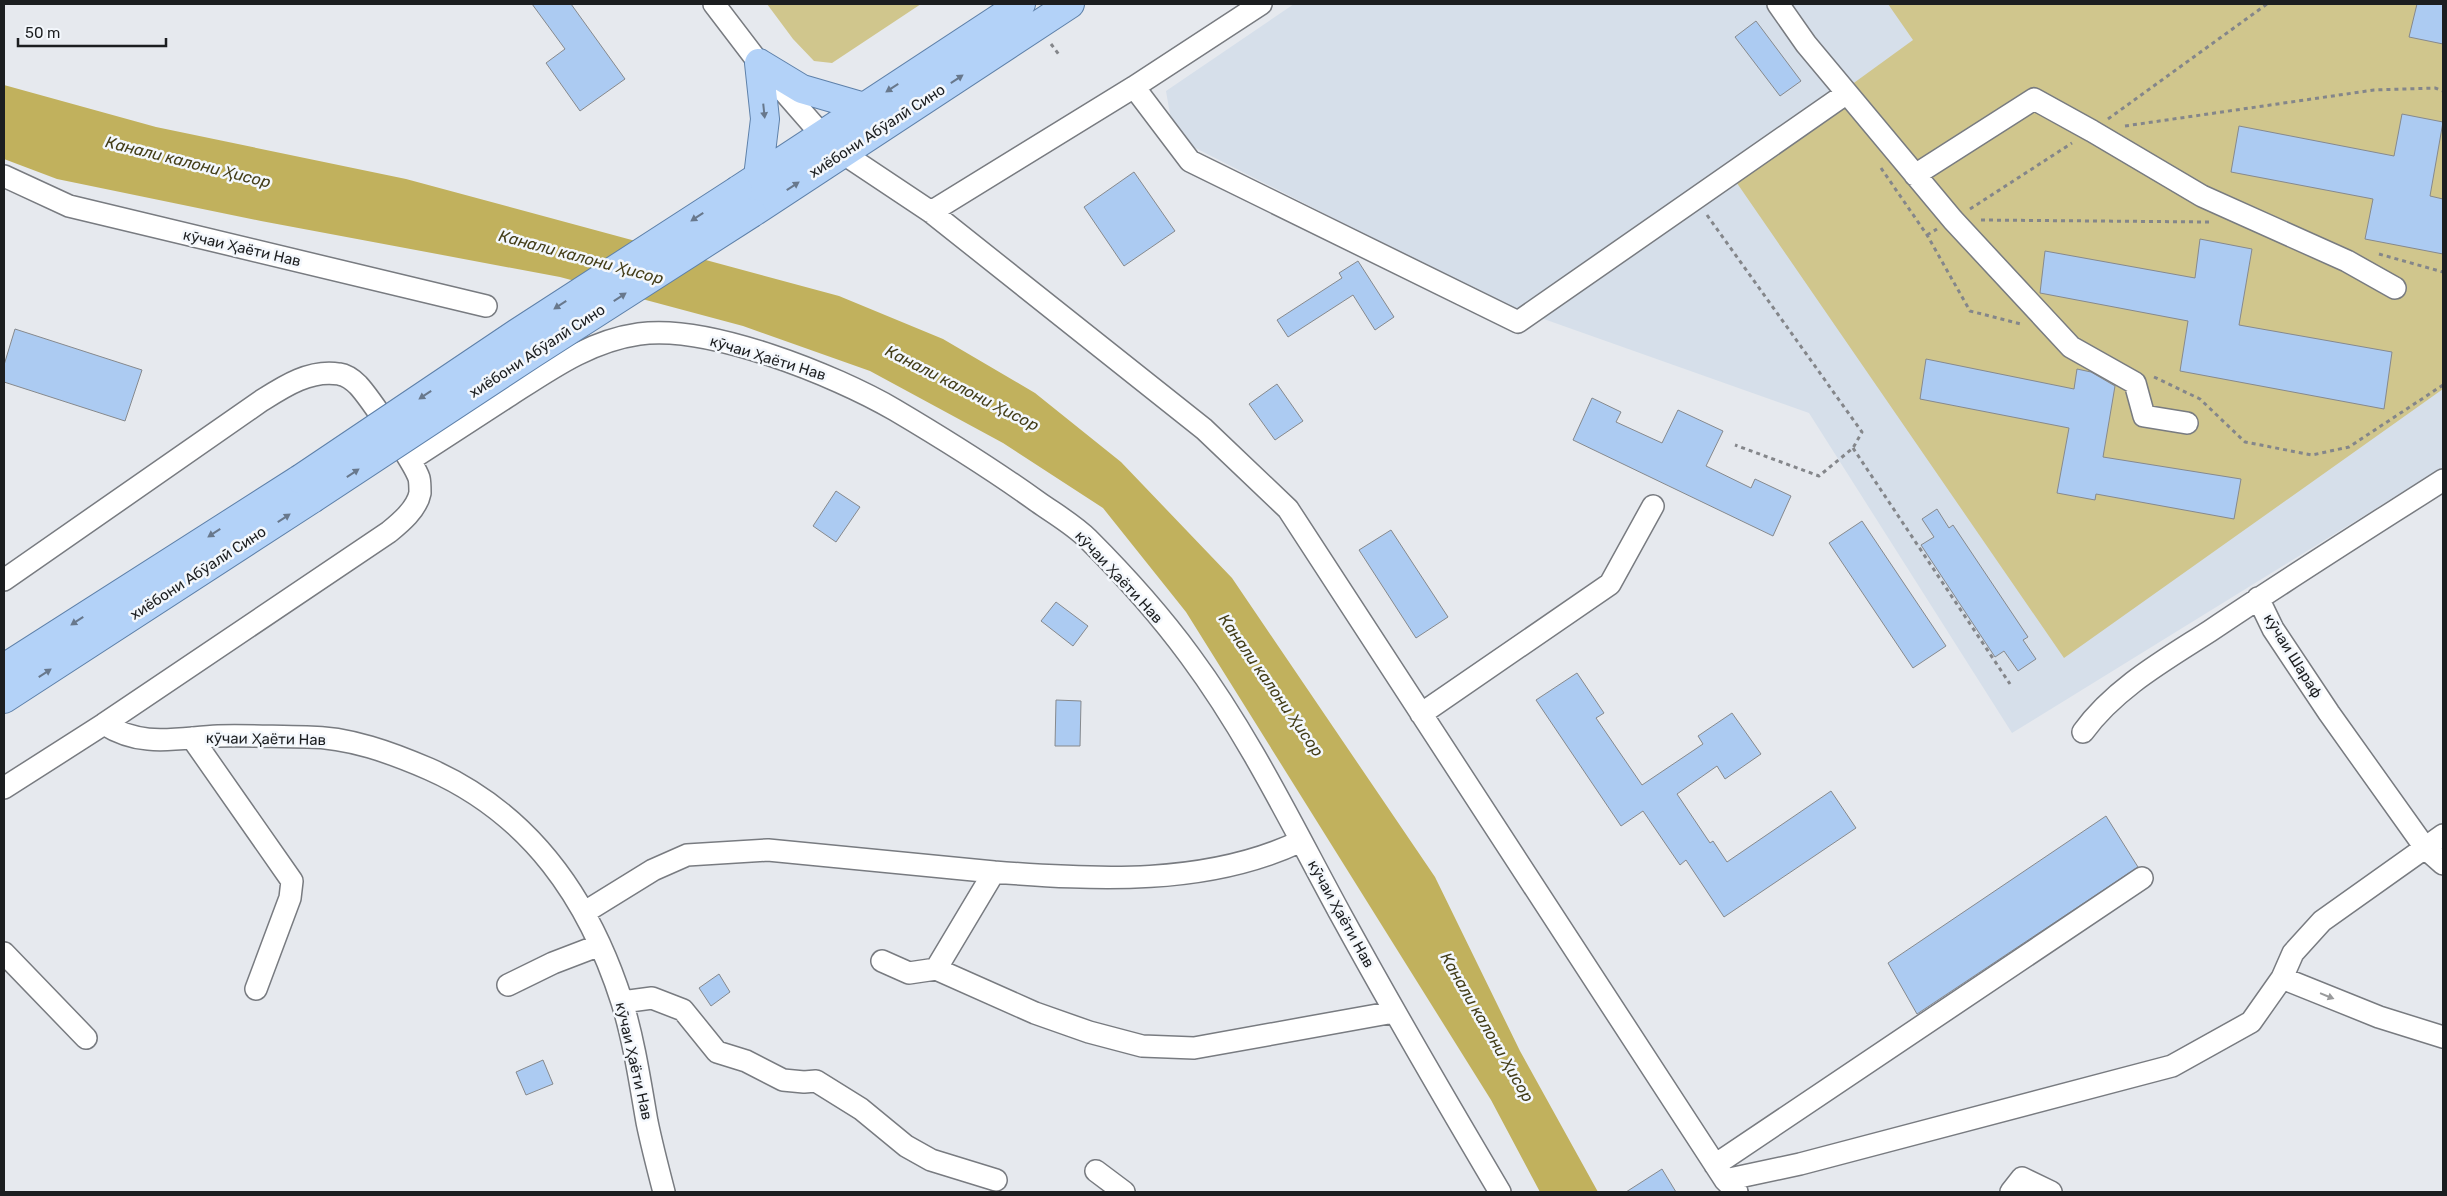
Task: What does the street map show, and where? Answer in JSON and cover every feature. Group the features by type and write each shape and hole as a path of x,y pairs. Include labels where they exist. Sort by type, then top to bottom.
{"main road":[{"name":"хиёбони Абӯалӣ Сино","path":"4,699 306,489 517,333 748,184 1021,4"},
{"name":"хиёбони Абӯалӣ Сино","path":"4,668 532,354 844,154 1070,4"},
{"path":"759,62 802,89 864,107"},
{"path":"748,184 765,119 759,62"}],"street":[{"path":"714,4 759,62 822,135 844,154 931,212 1204,429 1288,509 1726,1179"},
{"path":"931,212 1134,87 1261,4"},
{"path":"1778,4 1806,44 1953,220 2071,347 2135,384 2144,416 2187,424"},
{"path":"1134,87 1190,162 1518,322 1847,93"},
{"path":"1915,175 2034,99 2202,196 2347,261 2395,288"},
{"name":"кӯчаи Ҳаёти Нав","path":"4,176 69,206 486,306"},
{"name":"кӯчаи Ҳаёти Нав","path":"410,460 567,358 614,339 661,332 733,345 804,366 838,380 874,398 938,436 1011,483 1086,536 1190,656 1235,725 1301,841 1394,1012 1500,1192"},
{"path":"4,580 261,401 291,383 305,378 330,373 340,374 359,386 410,460 419,478 420,494 402,521 104,724 4,788"},
{"name":"кӯчаи Шараф","path":"2443,480 2258,598 2272,629 2329,714 2426,849 2443,864"},
{"path":"1421,714 1610,584 1653,506"},
{"path":"2083,732 2094,717 2120,692 2258,598"},
{"name":"кӯчаи Ҳаёти Нав","path":"104,724 138,739 315,737 376,748 445,776 508,816 553,863 585,912 600,945 622,1002 664,1192"},
{"path":"192,738 292,881 290,898 256,989"},
{"path":"1726,1179 1800,1164 2172,1066 2251,1022 2282,978 2293,953 2322,920 2426,849 2443,835"},
{"path":"585,912 653,870 687,855 768,850 1050,876 1151,876 1210,870 1251,862 1301,841"},
{"path":"936,969 994,872"},
{"path":"1726,1179 2142,878"},
{"path":"508,985 553,963 600,945"},
{"path":"4,953 86,1038"},
{"path":"882,961 909,973 936,969 1035,1013 1089,1032 1142,1046 1194,1048 1394,1012"},
{"path":"2282,978 2378,1016 2443,1037"},
{"path":"622,1002 652,998 683,1010 717,1052 746,1061 784,1080 816,1081 861,1109 906,1146 932,1160 996,1180"},
{"path":"1096,1171 1124,1192"},
{"path":"2011,1192 2022,1178 2051,1192"}],"path":[{"path":"2092,131 2374,90 2435,88 2443,91"},
{"path":"1695,198 1862,432 1853,448 1819,476 1735,445"},
{"path":"1953,220 2212,222"},
{"path":"2380,427 2443,385"},
{"path":"1853,448 2010,684"}],"shaded area":[{"path":"767,4 921,4 832,63 814,61 793,39"},
{"path":"1294,4 2443,4 2443,467 2012,733 1809,413 1504,305 1174,137 1166,91"},
{"path":"1888,4 2443,4 2443,389 2064,658 1730,173 1913,40"}],"water":[{"name":"Канали калони Ҳисор","path":"4,85 156,127 406,179 839,296 943,339 1035,393 1121,462 1232,578 1435,877 1520,1051 1598,1192 1540,1192 1491,1100 1186,612 1103,508 1003,443 870,371 743,326 560,277 261,221 57,179 4,159"}],"building":[{"path":"532,4 571,4 625,79 580,111 546,63 565,49"},
{"path":"2417,4 2443,4 2443,44 2409,37"},
{"path":"1756,21 1801,81 1780,96 1735,37"},
{"path":"2402,114 2443,122 2430,196 2443,199 2443,254 2365,239 2373,199 2231,172 2239,126 2394,156"},
{"path":"1134,172 1175,231 1124,266 1084,207"},
{"path":"2200,239 2252,249 2239,325 2392,352 2384,409 2180,371 2188,321 2040,293 2045,251 2195,278"},
{"path":"1358,261 1394,317 1375,330 1353,295 1288,337 1277,320 1342,278 1339,273"},
{"path":"15,329 142,370 125,421 4,382 4,365"},
{"path":"1926,359 2074,389 2077,369 2091,372 2115,386 2103,457 2241,479 2234,519 2096,494 2095,500 2057,493 2069,428 1920,399"},
{"path":"1277,384 1303,421 1275,440 1249,404"},
{"path":"1592,398 1621,412 1616,422 1662,443 1678,410 1723,431 1706,466 1751,488 1755,479 1791,496 1773,536 1573,440"},
{"path":"836,491 860,507 836,542 813,526"},
{"path":"1937,509 1949,528 1953,525 2028,637 2023,640 2036,659 2018,671 2004,651 1995,657 1921,545 1934,537 1922,519"},
{"path":"1862,521 1946,646 1913,668 1829,543"},
{"path":"1391,530 1448,617 1416,638 1359,550"},
{"path":"1056,602 1088,626 1073,646 1041,621"},
{"path":"1577,673 1604,713 1596,718 1642,785 1703,744 1698,736 1732,713 1761,754 1725,779 1717,766 1677,794 1710,843 1713,841 1727,862 1831,791 1856,828 1724,917 1686,860 1680,865 1643,811 1621,826 1536,700"},
{"path":"1056,700 1081,701 1080,746 1055,746"},
{"path":"2106,816 2138,867 1917,1014 1888,963"},
{"path":"719,974 730,992 711,1006 699,988"},
{"path":"543,1060 553,1084 526,1095 516,1072"},
{"path":"1662,1169 1676,1192 1626,1192"}]}
